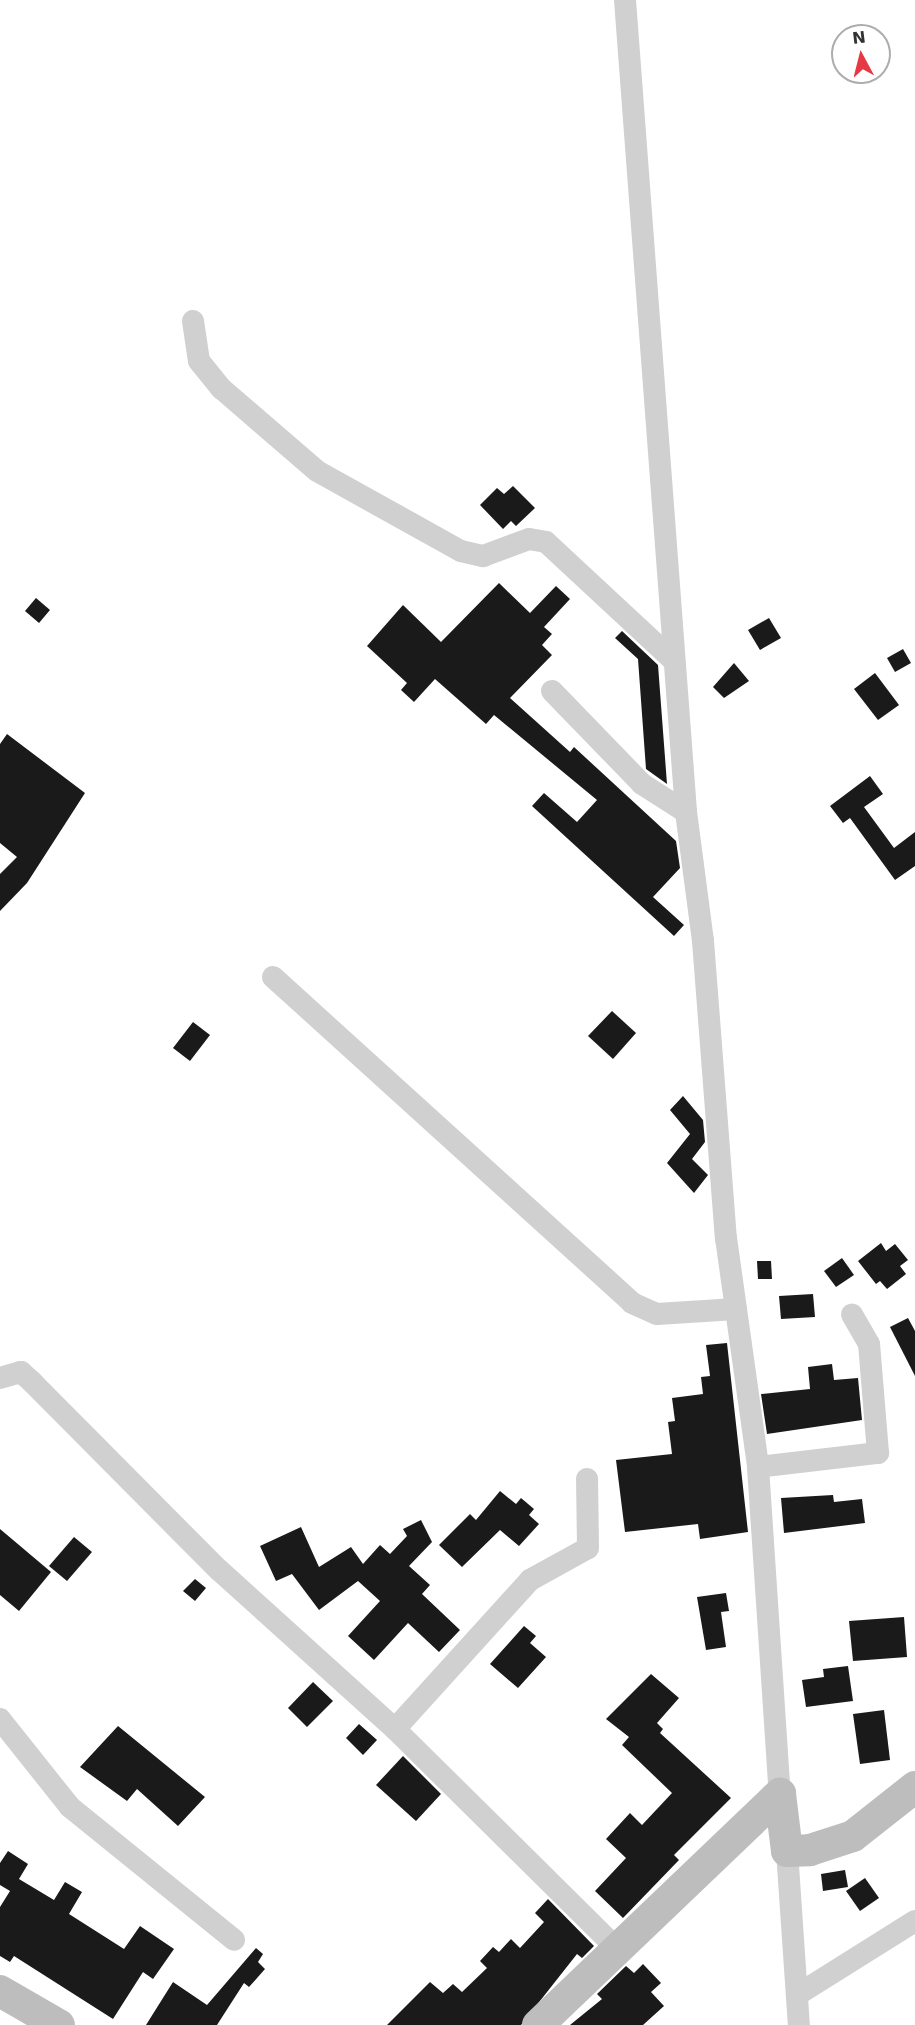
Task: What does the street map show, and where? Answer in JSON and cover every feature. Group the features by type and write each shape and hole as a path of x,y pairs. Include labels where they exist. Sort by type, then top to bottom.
{"street":[{"path":"625,0 686,812 736,1309 758,1467 780,1794 787,1851 799,2025"},
{"path":"193,321 199,361 222,389 317,471 461,550 483,556 530,539 546,542 674,660"},
{"path":"552,691 642,784 686,812"},
{"path":"273,977 632,1303 657,1314 736,1309"},
{"path":"758,1467 878,1453 869,1344 852,1315"},
{"path":"0,1378 21,1372 32,1382 219,1569 395,1729 620,1952"},
{"path":"395,1729 530,1580 588,1548 587,1479"},
{"path":"0,1719 70,1807 234,1940"},
{"path":"787,1851 853,1836 915,1787"},
{"path":"538,2025 620,1952 780,1794"},
{"path":"797,1995 915,1921"},
{"path":"0,1991 59,2025"}],"building":[{"path":"513,486 535,508 516,526 511,521 503,529 480,505 497,488 504,494"},
{"path":"499,583 530,613 556,586 570,599 544,627 552,634 542,645 552,655 510,698 570,752 574,747 676,841 680,868 653,897 684,925 674,936 532,806 544,793 577,822 597,800 494,715 486,724 435,679 414,702 401,690 407,683 367,646 403,605 441,642"},
{"path":"36,598 50,610 39,623 25,611"},
{"path":"769,618 781,638 760,650 748,630"},
{"path":"622,631 658,665 667,784 646,769 638,659 615,638"},
{"path":"903,649 911,663 895,672 887,658"},
{"path":"734,663 749,681 724,698 713,687"},
{"path":"875,673 899,705 878,720 854,689"},
{"path":"7,734 85,793 27,883 0,911 0,874 17,857 0,843 0,744"},
{"path":"870,776 883,794 864,807 894,848 915,832 915,866 895,880 850,818 843,823 830,806"},
{"path":"612,1011 636,1033 613,1059 588,1036"},
{"path":"193,1022 210,1035 190,1061 173,1048"},
{"path":"683,1096 703,1120 705,1142 692,1159 708,1175 694,1193 667,1163 690,1134 670,1110"},
{"path":"881,1243 886,1251 895,1244 908,1260 900,1266 906,1274 887,1289 880,1281 876,1284 858,1261"},
{"path":"842,1258 854,1275 836,1287 824,1271"},
{"path":"757,1261 771,1261 772,1279 758,1279"},
{"path":"813,1294 815,1317 781,1319 779,1296"},
{"path":"908,1318 915,1331 915,1376 890,1327"},
{"path":"727,1343 748,1532 700,1539 698,1524 625,1532 616,1460 672,1454 668,1422 675,1421 672,1398 703,1394 701,1377 710,1376 706,1345"},
{"path":"832,1364 834,1380 858,1378 862,1420 767,1434 761,1394 810,1389 808,1367"},
{"path":"500,1491 516,1504 521,1498 534,1509 529,1515 539,1524 519,1546 500,1530 462,1567 439,1545 470,1514 476,1520"},
{"path":"833,1495 834,1502 862,1499 865,1523 784,1533 781,1498"},
{"path":"421,1520 432,1542 409,1566 430,1585 422,1594 460,1630 439,1652 408,1623 374,1660 348,1636 380,1601 358,1581 319,1610 292,1574 276,1581 260,1546 301,1527 319,1567 351,1547 363,1564 380,1545 390,1554 407,1536 403,1529"},
{"path":"0,1529 51,1572 19,1611 0,1595"},
{"path":"74,1537 92,1552 67,1581 49,1566"},
{"path":"195,1579 206,1588 195,1601 183,1591"},
{"path":"726,1593 729,1611 721,1612 726,1647 706,1650 697,1597"},
{"path":"904,1617 907,1657 853,1661 849,1621"},
{"path":"524,1626 536,1636 530,1643 546,1657 518,1688 490,1664"},
{"path":"848,1666 853,1701 806,1707 802,1680 824,1677 823,1669"},
{"path":"651,1674 679,1698 657,1723 663,1729 660,1733 731,1798 674,1855 679,1860 623,1918 595,1891 626,1858 606,1839 630,1813 642,1825 672,1793 622,1745 629,1737 606,1719"},
{"path":"313,1682 333,1701 307,1727 288,1708"},
{"path":"884,1710 890,1760 860,1764 853,1714"},
{"path":"359,1724 377,1740 363,1755 346,1738"},
{"path":"118,1726 205,1797 178,1826 137,1789 127,1801 80,1767"},
{"path":"403,1756 441,1794 416,1821 376,1785"},
{"path":"8,1851 28,1864 19,1879 54,1900 65,1882 82,1892 69,1914 124,1949 140,1926 174,1949 153,1979 143,1972 113,2019 14,1956 10,1962 0,1956 0,1907 10,1891 0,1885 0,1863"},
{"path":"845,1870 848,1887 823,1891 821,1874"},
{"path":"865,1878 879,1898 860,1911 846,1891"},
{"path":"548,1899 594,1946 582,1958 577,1954 521,2025 387,2025 430,1982 443,1993 453,1984 462,1992 487,1968 480,1961 493,1947 499,1952 511,1939 520,1948 544,1922 535,1913"},
{"path":"256,1948 263,1954 258,1962 265,1969 249,1987 244,1983 217,2025 146,2025 173,1982 207,2005"},
{"path":"643,1964 661,1983 651,1992 664,2006 643,2025 570,2025 602,1999 597,1994 626,1966 634,1973"}]}
